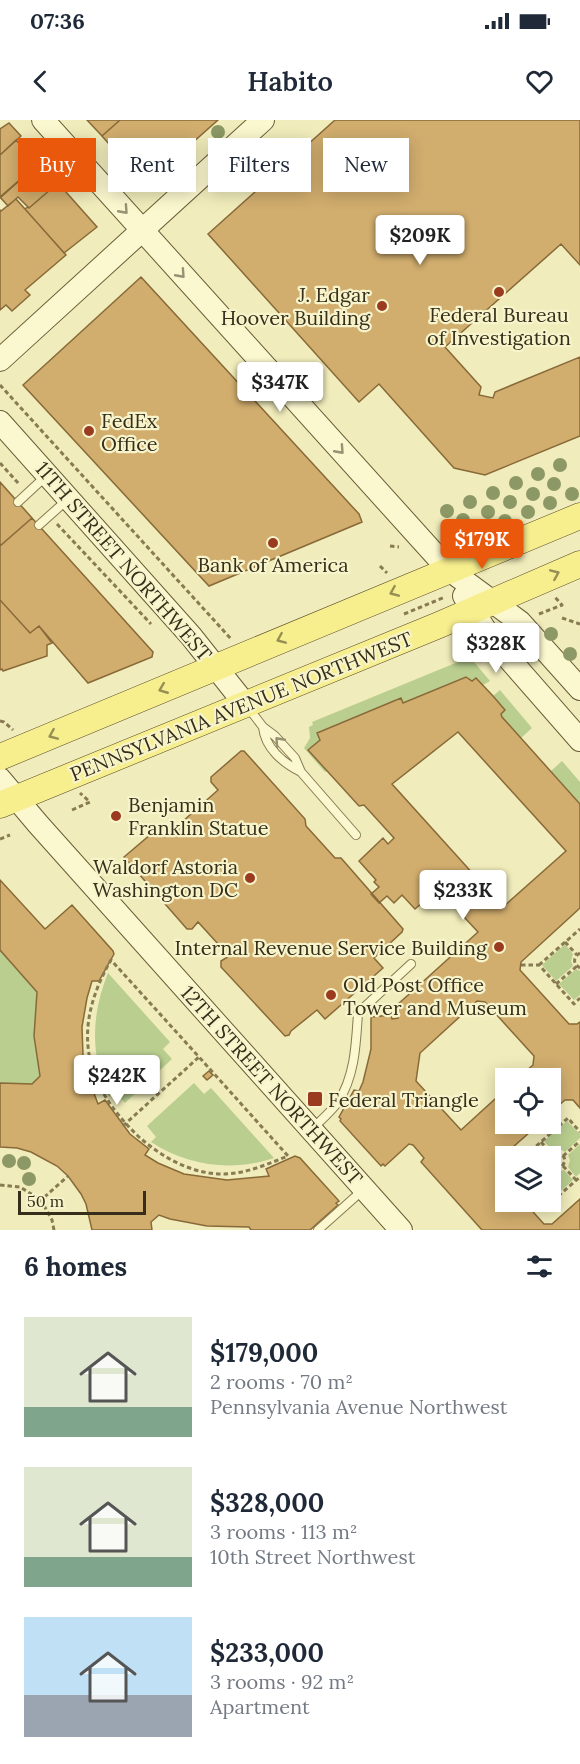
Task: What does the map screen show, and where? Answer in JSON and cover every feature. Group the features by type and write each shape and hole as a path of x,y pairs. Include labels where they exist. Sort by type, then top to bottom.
{"main road":[{"path":"0,757 580,516"},
{"name":"PENNSYLVANIA AVENUE NORTHWEST","path":"5,794 245,704 580,564"}],"street":[{"path":"43,120 448,569 483,606 520,622 580,689"},
{"path":"0,360 263,120"},
{"name":"11TH STREET NORTHWEST","path":"0,422 217,666 245,704"},
{"path":"483,606 489,636 578,731"},
{"name":"12TH STREET NORTHWEST","path":"5,794 401,1230"}],"lane":[{"path":"18,502 48,474"},
{"path":"39,525 69,498"},
{"path":"245,704 262,727 267,743 286,765 301,772 356,835"},
{"path":"312,1130 337,1104 350,1079 358,1013 411,964"},
{"path":"318,1230 364,1189"}],"path":[{"path":"0,385 213,619"},
{"path":"0,464 28,493"},
{"path":"50,516 151,624"},
{"path":"444,539 453,536 467,544"},
{"path":"390,546 399,547"},
{"path":"380,566 389,575"},
{"path":"539,614 562,605 553,595"},
{"path":"562,618 580,624"},
{"path":"0,722 4,722 14,731"},
{"path":"72,810 90,802 79,792"},
{"path":"0,839 10,835"},
{"path":"521,965 539,965 580,929"},
{"path":"556,984 578,967 574,961 579,954 566,942"},
{"path":"111,960 288,1156 256,1170 217,1174 171,1161 153,1150 124,1125 96,1082 90,1063 88,1045 88,1017 94,994 111,960"},
{"path":"539,965 574,1004 580,998"},
{"path":"124,1125 198,1057"},
{"path":"536,1146 568,1118 580,1131"},
{"path":"576,1180 563,1166 565,1161 563,1156 580,1141"},
{"path":"541,1142 544,1146"},
{"path":"41,1200 68,1176"},
{"path":"561,1193 580,1177"},
{"path":"0,1185 20,1187 41,1200 52,1220 54,1230"}],"green space":[{"path":"470,657 490,681 483,685 476,678 472,681 466,677 403,703 400,698 317,732 320,740 309,750 327,771 325,772 304,748 310,738 309,727 313,725 312,722"},
{"path":"500,690 532,728 521,738 502,717 501,714 505,710 493,696"},
{"path":"562,761 580,782 580,804 551,771"},
{"path":"565,944 573,954 571,961 573,966 556,981 542,965"},
{"path":"0,950 37,992 34,1036 40,1076 32,1084 0,1083"},
{"path":"576,969 580,971 580,995 574,1000 559,984"},
{"path":"108,973 170,1042 163,1049 172,1059 125,1103 115,1092 109,1097 98,1066 96,1020 98,1004"},
{"path":"194,1083 204,1094 211,1088 274,1158 242,1165 211,1164 180,1157 151,1142 156,1137 147,1126"},
{"path":"567,1121 580,1134 580,1138 565,1152 561,1150 561,1146 548,1146 544,1141 552,1134 561,1134 561,1126"},
{"path":"580,1144 580,1173 576,1177 568,1167 570,1160 568,1155"},
{"path":"564,1170 573,1180 561,1191 561,1171"}],"building":[{"path":"87,120 120,120 102,136"},
{"path":"120,120 218,120 196,140 108,138 108,143 102,136"},
{"name":"J. Edgar Hoover Building","path":"335,120 580,120 580,265 561,244 445,347 481,387 479,395 493,398 495,392 580,357 580,436 485,475 454,468 379,384 359,402 208,234 255,192 311,192 311,142"},
{"path":"9,123 21,136 0,155 0,129"},
{"path":"16,140 18,142 18,182 0,198 0,155"},
{"path":"18,181 18,192 48,192 29,208 18,197 8,206 0,197"},
{"path":"48,192 66,192 97,227 64,253 25,209"},
{"path":"16,199 66,255 25,290 30,295 12,311 6,305 0,310 0,210"},
{"path":"141,277 359,514 362,522 209,586 23,385"},
{"path":"0,482 32,518 0,546"},
{"path":"32,518 153,652 152,657 88,683 39,626 30,633 0,600 0,546"},
{"path":"0,600 30,633 39,626 52,643 47,645 47,656 3,671 0,670"},
{"name":"Internal Revenue Service Building","path":"466,677 472,681 476,678 505,710 501,714 502,717 580,804 580,908 521,962 520,970 569,1024 580,1022 580,1108 573,1100 565,1100 561,1103 561,1068 530,1068 533,1065 534,1056 485,1002 477,1001 420,1053 416,1081 461,1130 495,1099 495,1134 528,1134 514,1146 495,1146 495,1212 533,1212 544,1224 552,1224 580,1199 580,1230 482,1230 421,1162 424,1158 413,1145 409,1144 385,1166 383,1164 381,1166 340,1121 339,1117 354,1090 359,1091 363,1082 371,1049 371,1017 391,1015 392,1019 398,1018 397,1005 478,932 438,889 415,909 402,895 394,903 387,896 379,903 371,894 379,887 374,882 376,880 359,861 383,838 388,844 394,838 364,805 359,806 308,750 320,740 317,733 401,698 403,703","holes":["458,732 566,851 503,907 392,784"]},
{"name":"Waldorf Astoria Washington DC","path":"241,751 244,751 305,819 306,826 335,858 341,858 403,929 374,958 383,968 325,1019 317,1010 285,1036 221,967 221,961 229,956 198,922 192,929 187,929 124,857 151,834 152,830 158,829 165,837 218,790 211,782 211,777"},
{"path":"0,880 45,929 72,905 113,951 114,954 99,981 92,981 87,998 82,1027 83,1055 98,1104 105,1100 130,1134 149,1149 145,1155 184,1174 227,1180 269,1176 266,1169 295,1156 300,1158 339,1201 336,1203 338,1205 310,1230 251,1230 249,1227 207,1226 159,1215 151,1222 152,1230 92,1230 86,1204 81,1194 68,1176 57,1166 31,1152 0,1147 0,1083 32,1084 40,1076 34,1036 37,992 0,950"},
{"path":"209,1071 213,1075 207,1080 203,1076"}],"place":[{"name":"Federal Bureau of Investigation","path":"499,292"},
{"name":"J. Edgar Hoover Building","path":"382,306"},
{"name":"FedEx Office","path":"89,431"},
{"name":"Bank of America","path":"273,543"},
{"name":"Benjamin Franklin Statue","path":"116,816"},
{"name":"Waldorf Astoria Washington DC","path":"250,878"},
{"name":"Internal Revenue Service Building","path":"499,947"},
{"name":"Old Post Office Tower and Museum","path":"331,995"},
{"name":"Federal Triangle","path":"315,1099"}]}
